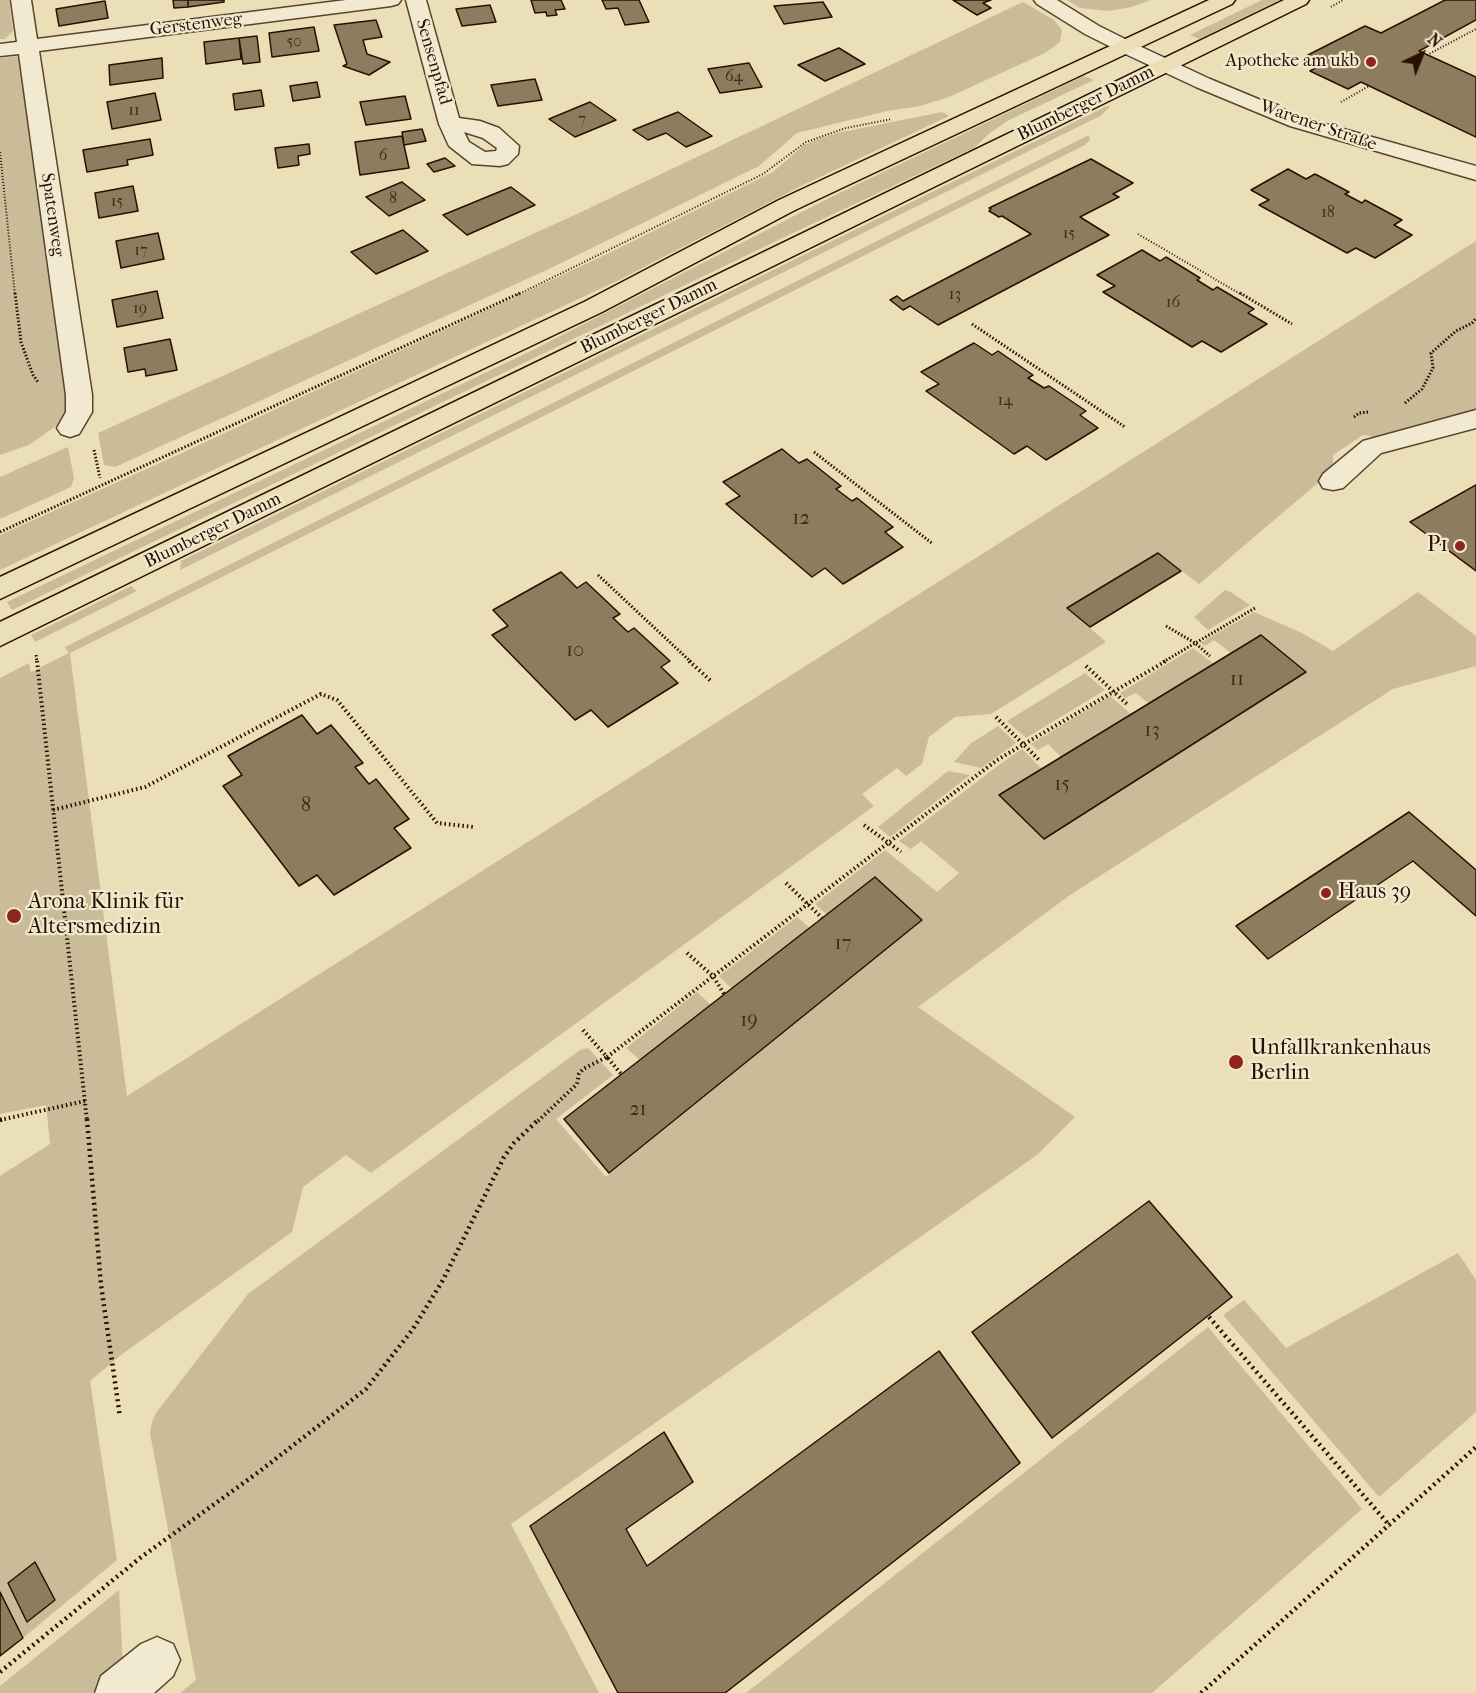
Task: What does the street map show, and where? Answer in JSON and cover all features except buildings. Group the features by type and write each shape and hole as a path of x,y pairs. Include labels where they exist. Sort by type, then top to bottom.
{"main road":[{"name":"Blumberger Damm","path":"0,589 592,307 787,205 1225,0"},
{"name":"Blumberger Damm","path":"0,635 1299,0"}],"street":[{"name":"Spatenweg","path":"21,0 80,412 70,428"},
{"name":"Gerstenweg","path":"0,50 391,0"},
{"name":"Sensenpfad","path":"416,0 450,124"},
{"name":"Warener Straße","path":"1044,0 1092,30 1164,66 1308,126 1476,173"},
{"path":"1333,481 1372,447 1476,419"},
{"path":"118,1693 157,1660"}],"path":[{"path":"1427,54 1476,29"},
{"path":"1338,104 1369,86"},
{"path":"0,532 545,282 763,174 806,142 846,128 892,119"},
{"path":"0,153 7,235 21,342 33,375 51,392 56,420 70,428"},
{"path":"1138,234 1292,324"},
{"path":"1401,406 1422,389 1433,368 1431,353 1456,331 1472,323 1476,318"},
{"path":"972,324 1125,427"},
{"path":"1333,481 1351,421 1359,413 1376,412"},
{"path":"814,452 933,544"},
{"path":"598,575 711,681"},
{"path":"0,1672 140,1558 260,1471 366,1389 413,1329 443,1280 504,1157 530,1126 577,1084 579,1074 583,1069 607,1057 997,760 1255,608"},
{"path":"1166,626 1195,643 1210,656"},
{"path":"36,655 85,1101 101,1285 120,1417"},
{"path":"1086,666 1128,705"},
{"path":"53,810 145,787 321,694 337,700 437,823 474,827"},
{"path":"996,717 1041,760"},
{"path":"864,825 901,852"},
{"path":"786,883 822,918"},
{"path":"687,953 713,976 724,994"},
{"path":"583,1030 622,1075"},
{"path":"0,1120 85,1101"},
{"path":"1209,1317 1390,1526"},
{"path":"1201,1693 1476,1447"}],"shaded area":[{"path":"0,0 9,0 13,31 5,39 0,39"},
{"path":"1067,0 1151,0 1109,11 1080,8"},
{"path":"1262,0 1279,0 1199,39 1190,35"},
{"path":"1023,2 1054,20 1062,30 1060,42 1045,53 949,97 920,106 887,111 797,133 759,166 551,268 115,467 104,465 98,433 581,212"},
{"path":"20,56 72,394 63,421 29,445 0,455 0,58"},
{"path":"1084,76 1094,80 1009,120 974,148 12,610 7,602 535,349 831,197"},
{"path":"1107,106 1110,107 1100,116 180,570 181,561"},
{"path":"942,112 949,116 803,185 619,280 0,570 0,535 182,453 607,254 773,172 804,145 815,140 837,133"},
{"path":"1089,135 1090,140 1085,145 70,653 127,1096 1476,241 1476,413 1417,425 1380,438 1363,435 1333,455 1333,470 1199,584 1158,553 1067,608 1106,642 991,714 955,717 929,737 922,764 906,776 897,768 862,794 874,806 371,1173 346,1155 303,1187 292,1232 121,1355 90,1381 117,1560 23,1638 0,1592 0,1176 50,1144 46,1105 0,1114 0,678 29,663 31,672 69,653 65,647"},
{"path":"68,447 74,478 71,487 0,519 0,477"},
{"path":"131,586 137,591 35,642 31,635"},
{"path":"1225,590 1250,605 1208,630 1194,617"},
{"path":"1418,592 1476,636 1476,666 1393,689 1070,895 918,1007 1075,1117 1037,1155 511,1524 599,1693 180,1693 196,1680 150,1433 156,1413 248,1294 580,1050 588,1048 613,1075 556,1119 606,1177 922,920 875,877 827,915 815,904 885,850 937,892 959,873 921,841 911,849 899,841 999,765 1022,749 1042,769 999,795 1044,839 1306,672 1261,635 1231,653 1214,640 1205,646 1200,643 1254,612 1302,633 1333,651"},
{"path":"1193,648 1214,664 1149,704 1136,693 1125,698 1120,693"},
{"path":"1085,673 1105,690 1026,738 1007,721"},
{"path":"1110,696 1131,714 1061,757 1048,744 1038,750 1031,744"},
{"path":"998,726 1016,743 981,768 954,762 970,744"},
{"path":"948,771 970,775 890,837 878,827"},
{"path":"797,917 810,928 732,989 719,976"},
{"path":"697,992 711,1005 640,1060 626,1048"},
{"path":"1458,1253 1476,1280 1476,1412 1379,1497 1223,1315 1244,1300 1286,1348"},
{"path":"1208,1327 1362,1509 1152,1693 746,1693"},
{"path":"119,1590 123,1667 92,1693 0,1693 0,1686"}],"place":[{"name":"Apotheke am ukb","path":"1371,62"},
{"name":"P1","path":"1460,546"},
{"name":"Haus 39","path":"1326,893"},
{"name":"Arona Klinik für Altersmedizin","path":"14,916"},
{"name":"Unfallkrankenhaus Berlin","path":"1236,1062"}]}
